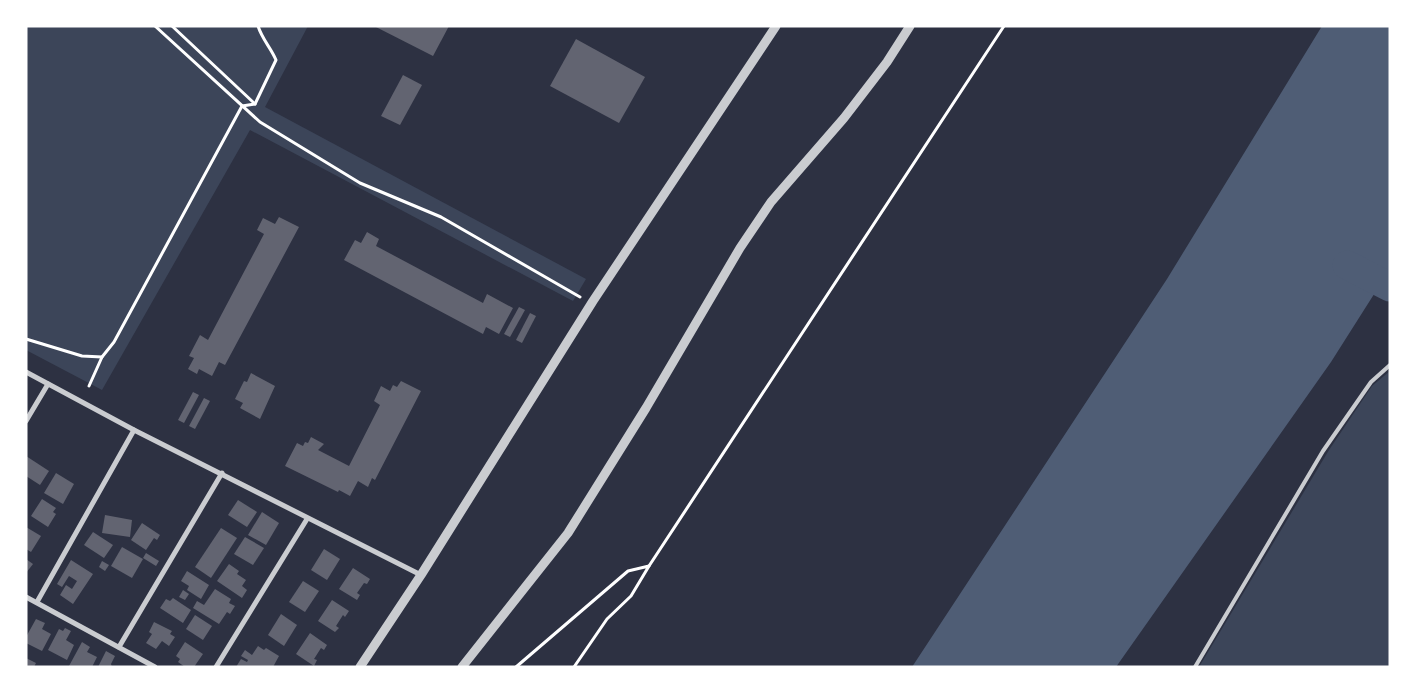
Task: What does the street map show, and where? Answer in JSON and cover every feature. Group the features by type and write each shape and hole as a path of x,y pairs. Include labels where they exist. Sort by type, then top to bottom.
{"street":[{"path":"360,667 421,575 593,302 776,26"},
{"path":"462,667 568,533 646,408 740,248 771,202 844,118 887,62 910,26"},
{"path":"26,372 307,519 421,575"},
{"path":"26,421 48,384"},
{"path":"37,602 134,430"},
{"path":"119,647 222,473"},
{"path":"216,667 307,519"},
{"path":"26,597 155,667"}],"lane":[{"path":"1195,667 1323,450 1370,382 1390,365"}],"path":[{"path":"156,26 260,122 360,183 441,217 580,297"},
{"path":"172,26 255,104"},
{"path":"255,104 276,60 271,47 260,35 258,26"},
{"path":"574,667 607,620 631,596 1004,26"},
{"path":"242,106 255,104"},
{"path":"89,386 102,357 114,342 242,106"},
{"path":"26,340 82,356 102,357"},
{"path":"516,667 628,571 649,566"}],"shaded area":[{"path":"26,26 308,26 265,107 586,279 573,301 250,130 102,390 26,350"},
{"path":"1322,26 1390,26 1390,269 1331,362 1116,667 912,667 1167,279"},
{"path":"1390,371 1390,667 1199,667 1329,450 1372,386"}],"building":[{"path":"374,26 449,26 433,56"},
{"path":"576,39 645,77 619,123 550,86"},
{"path":"403,75 422,85 400,125 381,116"},
{"path":"279,217 299,227 225,365 219,362 212,376 199,369 197,374 188,369 194,358 189,356 200,335 208,340 264,234 257,230 263,218 275,224"},
{"path":"367,232 379,239 376,246 483,303 487,294 513,308 499,334 486,327 483,334 344,260 355,240 361,243"},
{"path":"519,307 525,310 510,337 504,334"},
{"path":"530,313 536,316 522,343 516,340"},
{"path":"251,373 275,386 260,419 240,408 243,403 235,399 244,381 247,382"},
{"path":"401,381 421,391 375,480 372,478 368,487 358,481 350,496 285,466 297,443 303,446 305,442 308,443 311,437 324,444 318,450 349,466 380,405 374,401 381,386 390,391 393,385 397,387"},
{"path":"193,392 199,395 184,423 178,420"},
{"path":"204,398 210,401 195,429 189,426"},
{"path":"26,456 49,471 40,485 26,476"},
{"path":"56,473 74,484 63,504 44,493"},
{"path":"42,499 56,508 53,512 56,514 48,527 31,516"},
{"path":"238,500 257,512 247,527 228,515"},
{"path":"262,512 279,523 266,545 248,535"},
{"path":"105,515 132,520 130,537 102,533"},
{"path":"142,523 160,535 157,540 154,538 146,550 131,540"},
{"path":"26,527 41,536 31,552 26,549"},
{"path":"221,528 237,538 211,578 195,567"},
{"path":"93,532 113,545 104,558 84,545"},
{"path":"245,537 264,548 253,565 234,554"},
{"path":"122,547 143,559 132,578 111,566"},
{"path":"324,549 340,559 327,580 311,570"},
{"path":"146,553 159,561 156,566 143,558"},
{"path":"26,559 33,564 26,573"},
{"path":"71,560 93,574 73,604 60,595 66,585 72,589 77,581 69,576 62,587 57,584"},
{"path":"102,561 109,565 105,571 99,567"},
{"path":"229,564 239,571 237,574 246,580 242,586 247,590 242,598 217,581"},
{"path":"353,568 370,579 367,584 364,583 357,593 360,595 357,600 339,589"},
{"path":"187,571 209,585 201,599 187,590 189,586 181,581"},
{"path":"303,581 319,591 305,612 289,602"},
{"path":"215,589 231,599 229,603 235,606 230,614 227,612 219,624 193,608 197,601 204,605"},
{"path":"183,590 189,594 185,600 179,597"},
{"path":"173,598 191,610 183,623 160,608 166,599 170,601"},
{"path":"332,600 349,611 345,617 343,615 336,626 339,628 335,632 318,621"},
{"path":"281,614 297,625 284,646 268,635"},
{"path":"195,615 212,626 203,640 186,629"},
{"path":"36,619 45,623 42,629 51,634 42,651 26,643 26,637"},
{"path":"154,622 172,631 170,634 175,637 169,646 162,641 156,649 146,643 152,634 149,632"},
{"path":"65,628 71,631 66,640 74,645 67,660 48,650 59,629 63,631"},
{"path":"310,633 327,645 324,650 321,648 314,659 317,660 314,666 296,654"},
{"path":"82,642 90,647 87,652 97,657 92,667 71,667 69,666"},
{"path":"185,642 203,654 194,667 185,667 178,662 180,659 176,656"},
{"path":"258,646 264,650 266,648 279,656 273,667 236,667 241,659 247,662 248,660 241,656 245,650 252,655"},
{"path":"106,651 115,656 111,664 112,667 98,667"},
{"path":"26,658 36,663 34,667 26,667"}],"waterway":[{"path":"1347,265 1390,287"}]}
